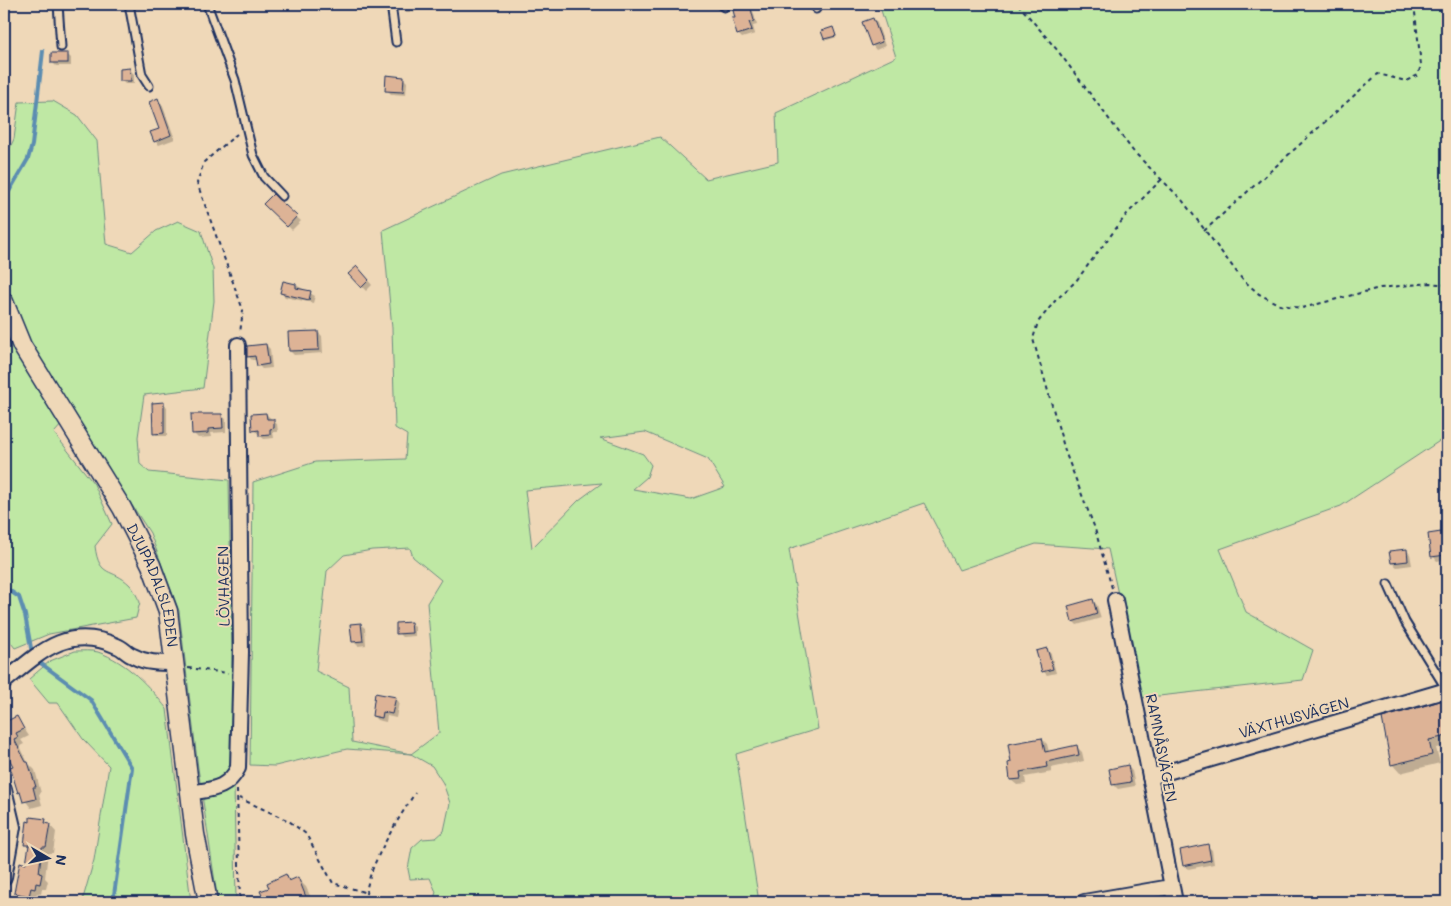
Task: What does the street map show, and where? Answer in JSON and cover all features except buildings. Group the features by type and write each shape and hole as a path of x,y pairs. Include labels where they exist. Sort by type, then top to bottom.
{"street":[{"name":"DJUPADALSLEDEN","path":"4,302 22,346 122,508 151,565 168,611 195,834 208,902"},
{"name":"LÖVHAGEN","path":"232,780 238,768 240,747 238,345"},
{"name":"RAMNÅSVÄGEN","path":"1115,600 1175,902"},
{"path":"4,682 35,656 66,639 84,637 111,643 142,660 174,663"},
{"name":"VÄXTHUSVÄGEN","path":"1150,777 1447,690"},
{"path":"190,793 219,787 232,780"},
{"path":"4,789 7,814 13,827 4,877"},
{"path":"1084,902 1171,886"}],"lane":[{"path":"58,4 61,46"},
{"path":"129,4 142,75 148,86"},
{"path":"207,4 235,80 253,155 264,177 282,196"},
{"path":"391,4 396,42"},
{"path":"1388,584 1405,622 1447,690"}],"path":[{"path":"1018,4 1058,51 1133,151 1182,200 1242,279 1259,294 1280,305 1302,308 1380,288 1430,283 1447,285"},
{"path":"1204,231 1378,74 1406,81 1418,75 1420,66 1414,4"},
{"path":"238,345 243,310 197,183 204,162 246,124"},
{"path":"1115,600 1094,526 1066,454 1033,340 1038,322 1076,281 1127,214 1162,179"},
{"path":"174,663 185,668 240,675"},
{"path":"232,780 239,798 240,902"},
{"path":"366,902 366,893 391,828 415,794"},
{"path":"239,798 289,821 306,834 333,882 366,893"}],"green space":[{"path":"879,4 1447,4 1447,436 1341,506 1220,549 1246,612 1313,650 1303,680 1141,698 1108,549 1036,544 959,570 924,503 789,549 818,729 736,754 759,902 433,902 436,892 430,878 410,879 408,869 412,848 422,839 436,838 444,831 450,803 443,783 432,766 411,754 347,749 275,766 250,765 253,482 315,462 405,459 407,435 395,428 392,328 383,230 501,175 660,137 706,179 778,162 776,113 896,57","holes":["645,432 708,459 725,487 691,499 633,489 647,477 651,465 643,454 600,438","602,483 579,500 532,548 525,490","410,548 413,557 441,580 427,603 439,733 411,754 352,742 349,687 316,671 327,571 344,555 372,550"]},
{"path":"53,101 77,115 97,141 106,244 132,252 156,231 178,221 201,231 213,269 214,301 203,388 144,395 138,437 140,464 149,472 229,480 236,902 218,902 198,768 179,611 150,533 72,413 54,433 94,484 112,524 95,546 97,556 103,568 118,576 133,589 140,602 136,618 49,634 15,648 4,634 4,160 14,139 19,102"},
{"path":"75,651 98,652 109,656 128,668 145,683 167,709 191,902 82,902 94,860 109,766 83,739 58,703 49,703 29,679 50,661"}],"waterway":[{"path":"4,200 28,159 32,145 43,51"},
{"path":"4,587 19,597 25,615 31,648 39,662 91,700 132,768 113,902"}]}
